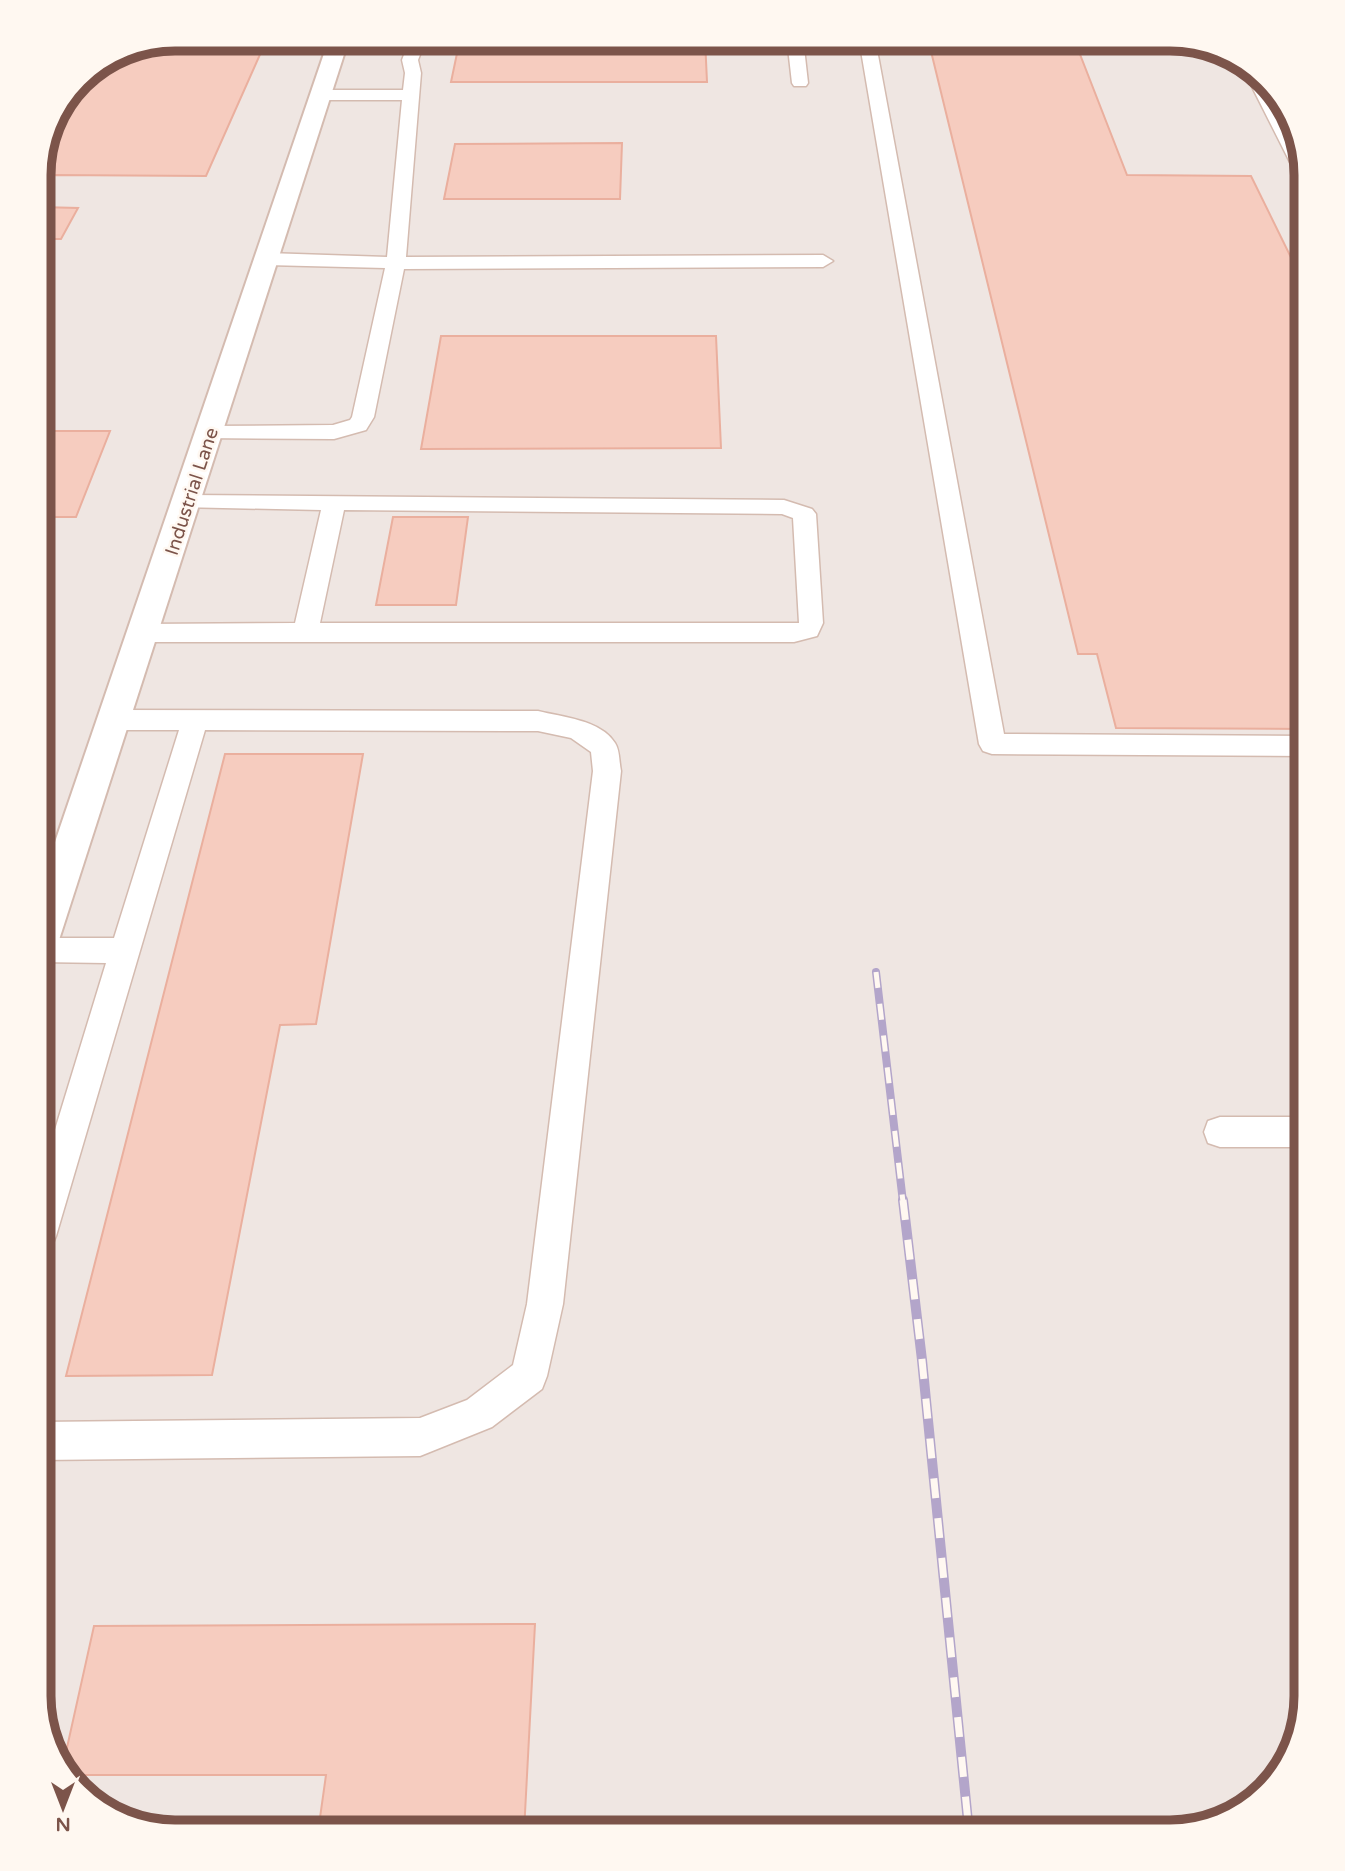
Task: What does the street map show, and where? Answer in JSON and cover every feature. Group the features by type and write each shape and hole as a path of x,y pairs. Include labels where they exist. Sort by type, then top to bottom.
{"street":[{"name":"Industrial Lane","path":"51,907 335,51"}],"lane":[{"path":"210,433 334,432 358,425 363,417 396,263 413,73 410,60 413,51"},
{"path":"796,51 800,83"},
{"path":"869,51 992,744 1294,746"},
{"path":"1264,93 1290,144"},
{"path":"320,95 410,94"},
{"path":"267,258 396,263 823,261"},
{"path":"144,633 794,633 808,631 811,623 804,514 784,507 187,502"},
{"path":"306,632 334,503"},
{"path":"51,1441 420,1437 479,1414 529,1376 545,1304 607,771 604,747 579,730 538,721 114,720"},
{"path":"51,1196 195,720"},
{"path":"51,950 125,951"},
{"path":"1220,1132 1294,1132"}],"shaded area":[{"path":"1178,51 1202,55 1232,67 1258,87 1278,113 1290,143 1294,175 1294,1696 1290,1728 1278,1758 1258,1784 1232,1804 1202,1816 1170,1820 167,1820 135,1814 99,1795 98,1773 77,1773 67,1758 55,1728 51,1696 51,167 60,128 67,113 87,87 120,64 151,53"}],"building":[{"path":"262,51 206,176 52,175 55,143 67,113 87,87 106,72 135,57 151,53"},
{"path":"457,51 706,51 707,82 451,82"},
{"path":"931,51 1079,51 1127,175 1251,176 1294,264 1294,729 1116,728 1097,654 1078,654"},
{"path":"622,143 620,199 444,199 455,144"},
{"path":"51,207 78,208 61,239 51,239"},
{"path":"441,336 716,336 721,448 421,449"},
{"path":"51,431 110,431 76,517 51,517"},
{"path":"393,517 468,517 456,605 376,605"},
{"path":"225,754 363,754 316,1024 280,1025 212,1375 66,1376"},
{"path":"535,1624 525,1820 320,1820 326,1775 98,1775 77,1773 65,1755 94,1626"}],"railway":[{"path":"876,972 903,1202"},
{"path":"903,1200 922,1360 968,1820"}]}
